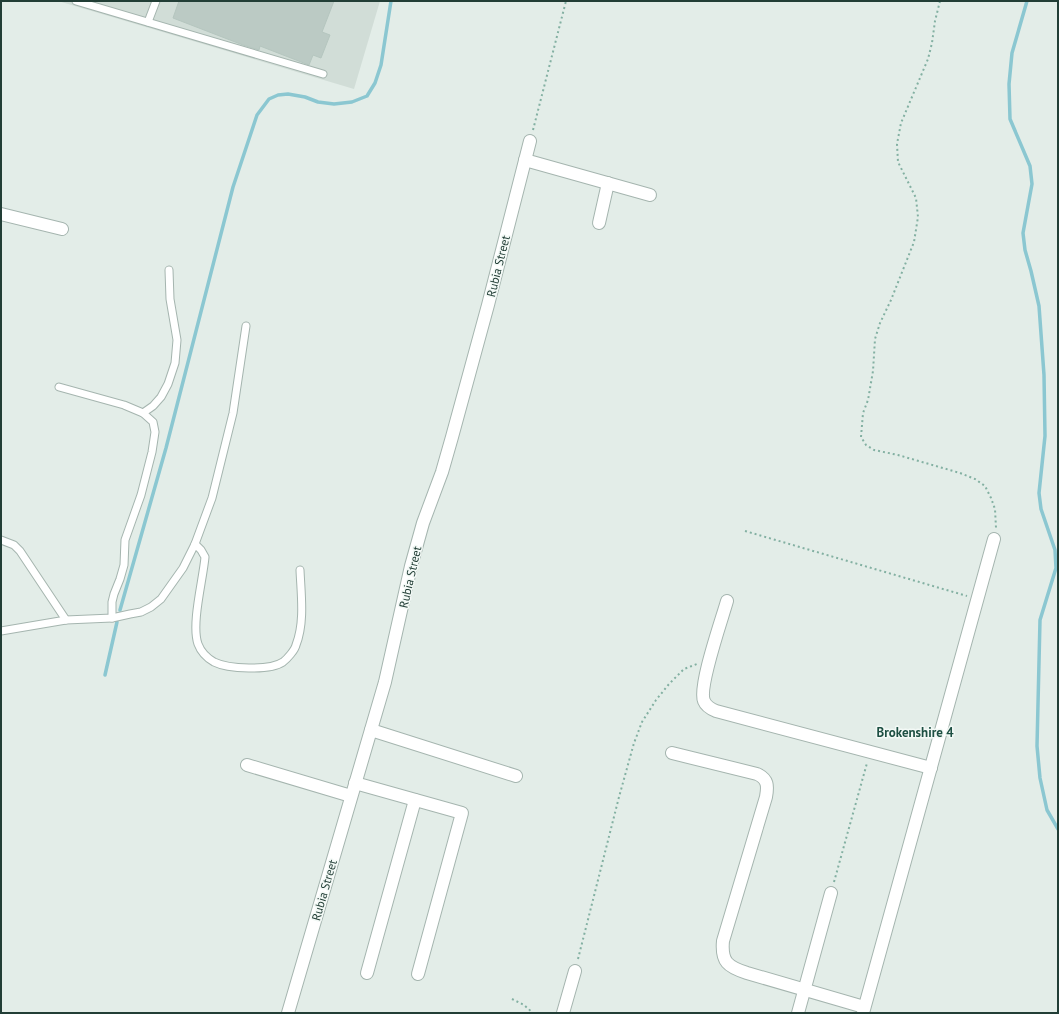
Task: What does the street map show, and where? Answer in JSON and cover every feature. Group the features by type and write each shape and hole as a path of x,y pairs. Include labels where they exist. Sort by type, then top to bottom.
{"street":[{"name":"Rubia Street","path":"288,1013 371,730 394,647 411,566 423,523 442,472 452,437 530,141"},
{"path":"525,160 650,194"},
{"path":"599,223 608,183"},
{"path":"1,214 62,229"},
{"path":"672,753 757,774 767,781 768,788 766,797 723,941 722,953 726,963 734,969 864,1010 994,539"},
{"path":"727,601 702,692 704,702 708,707 716,711 931,768"},
{"path":"371,730 516,776"},
{"path":"247,765 351,796"},
{"path":"355,783 462,813 418,974"},
{"path":"367,973 416,800"},
{"path":"798,1013 831,893"},
{"path":"563,1013 575,971"}],"lane":[{"path":"76,1 322,74"},
{"path":"148,22 156,1"},
{"path":"143,413 161,398 168,384 175,363 177,340 170,299 169,270"},
{"path":"1,631 66,620 112,618 141,612 151,607 161,599 183,568 195,544 212,498 233,413 246,326"},
{"path":"59,387 124,405 143,413 153,422 155,432 152,452 141,495 125,540 124,565 112,602 112,618"},
{"path":"1,540 14,545 20,551 66,620"},
{"path":"195,544 205,557 195,629 198,644 205,656 215,662 237,667 263,668 282,662 296,646 302,622 300,570"}],"path":[{"path":"530,141 566,1"},
{"path":"940,1 928,59 901,123 897,144 898,162 916,198 918,218 914,242 891,300 880,323 875,339 873,371 868,400 863,413 861,437 866,445 874,450 898,455 960,473 985,486 995,509 996,526 994,539"},
{"path":"745,531 978,599"},
{"path":"575,971 619,797 634,743 642,722 656,700 674,679 684,670 711,657"},
{"path":"831,893 870,752"},
{"path":"512,999 524,1005 534,1013"}],"shaded area":[{"path":"58,1 380,1 354,89"}],"building":[{"path":"179,1 334,1 322,32 330,35 321,58 313,55 309,65 260,46 259,50 243,45 173,18"}],"waterway":[{"path":"120,610 166,448 233,187 257,115 269,99 278,95 288,94 305,97 318,102 334,104 352,102 367,96 375,83 381,65 391,1"},
{"path":"1027,1 1012,53 1009,84 1010,119 1030,166 1032,184 1023,233 1025,250 1039,306 1044,375 1045,436 1039,493 1041,509 1055,550 1056,568 1040,620 1037,746 1040,778 1047,810 1058,829"},
{"path":"105,675 117,622"}],"district":[{"name":"Brokenshire 4","path":"915,732"}]}
